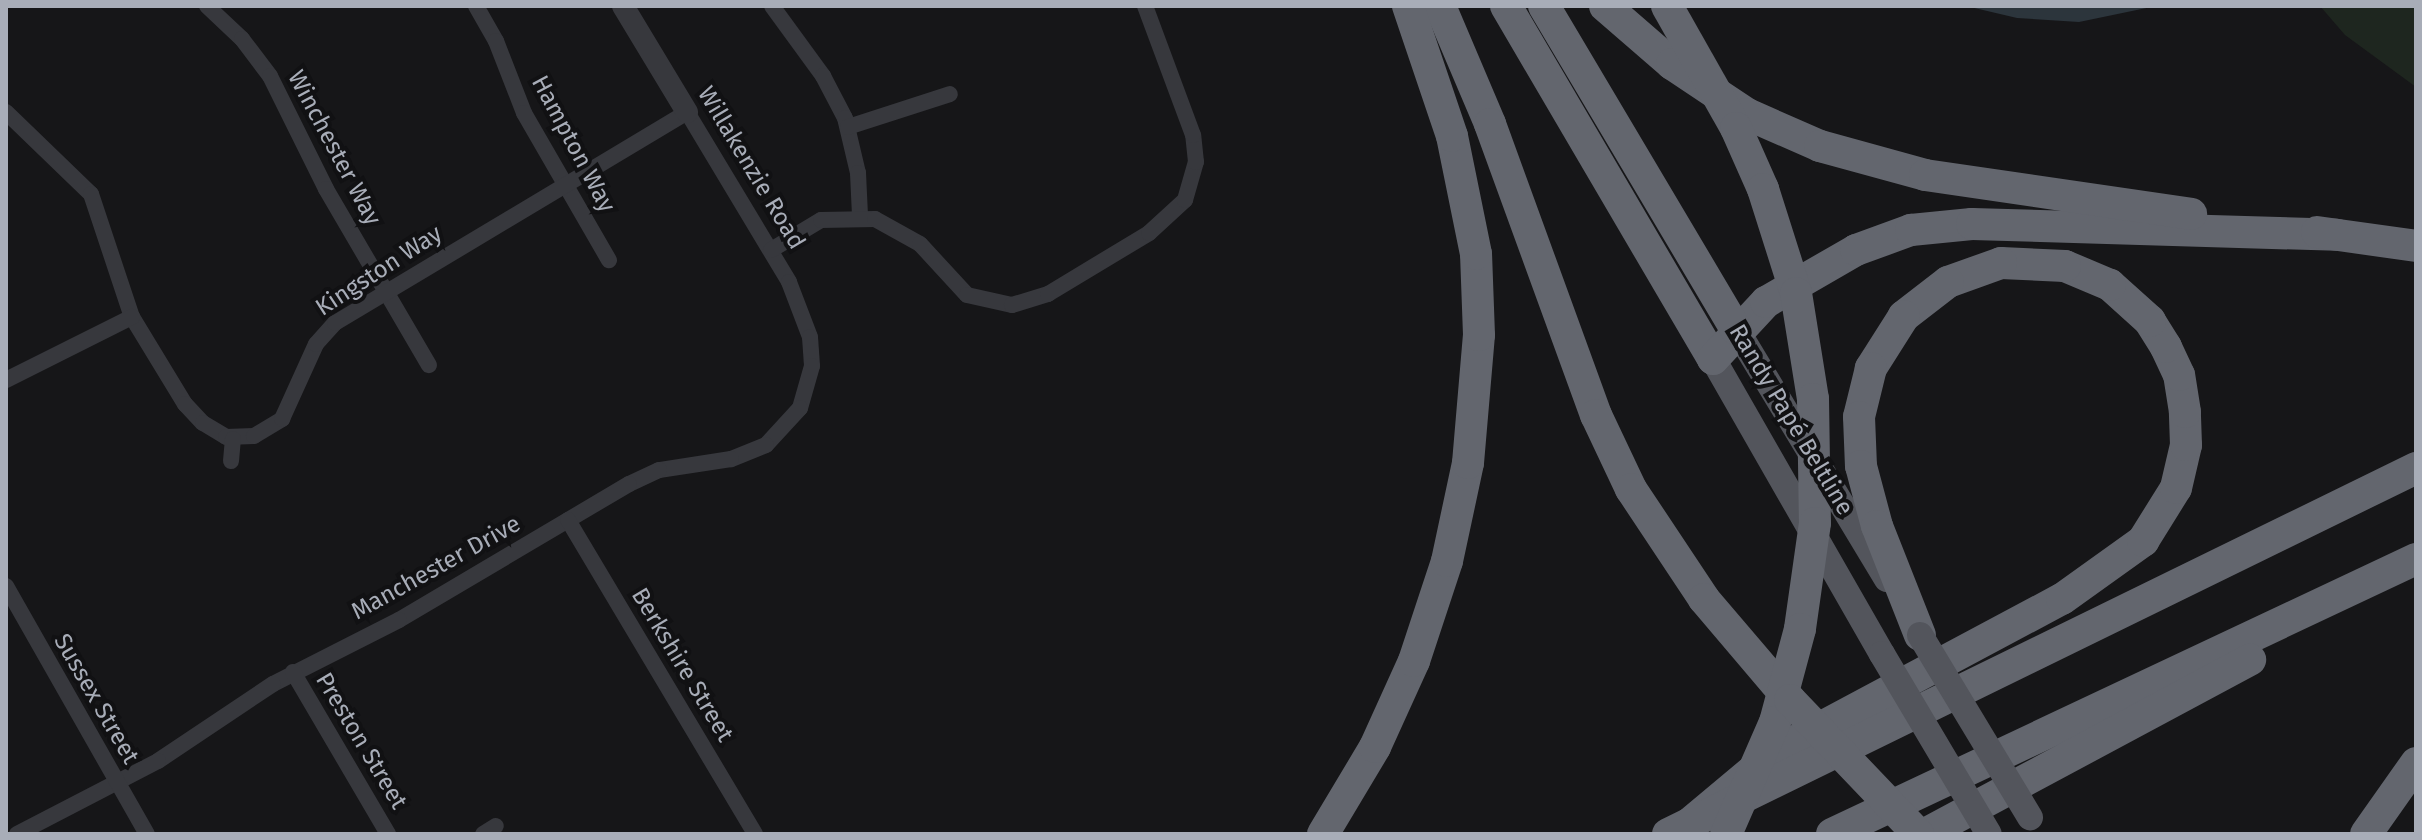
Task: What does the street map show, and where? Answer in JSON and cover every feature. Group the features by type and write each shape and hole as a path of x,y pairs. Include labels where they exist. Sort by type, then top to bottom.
{"highway":[{"path":"1323,834 1392,715 1426,632 1458,518 1479,335 1476,254 1466,194 1408,6"},
{"path":"1440,6 1490,124 1587,391 1631,489 1704,599 1790,700 1918,834"},
{"name":"Randy Papé Beltline","path":"1506,6 1713,359"},
{"name":"Randy Papé Beltline","path":"1544,6 1736,329"},
{"path":"1605,6 1672,64 1747,114 1820,146 1925,175 2416,246"},
{"path":"1667,6 1736,128 1776,223 1796,293 1814,413 1815,523 1800,629 1775,722 1726,834"},
{"path":"1713,359 1736,329 1766,302 1814,271 1911,230 1972,224 2337,235"},
{"path":"1679,829 1775,752 2062,599 2143,541 2176,488 2186,445 2185,412 2179,375 2150,321 2110,285 2065,266 2001,263 1948,282 1904,316 1871,368 1859,417 1861,466 1877,526 1920,635"},
{"path":"1679,829 2416,468"},
{"path":"1832,834 2416,559"},
{"path":"1925,834 2288,640 2369,582"},
{"path":"2366,834 2416,763"}],"main road":[{"name":"Randy Papé Beltline","path":"1736,329 2035,826"},
{"name":"Randy Papé Beltline","path":"1713,359 1989,834"}],"street":[{"name":"Winchester Way","path":"207,6 270,76 319,176 429,365"},
{"name":"Hampton Way","path":"476,6 496,41 520,106 609,260"},
{"name":"Willakenzie Road","path":"623,6 771,250 801,308 812,366"},
{"path":"772,6 823,76 848,127 860,182 860,216"},
{"path":"771,250 821,220 860,216 910,235 956,287 1000,304 1048,294 1159,227 1185,200 1194,176 1195,149 1145,6"},
{"path":"848,127 950,94"},
{"path":"6,112 96,202 132,317 194,415 233,439 231,461"},
{"name":"Kingston Way","path":"233,439 254,436 278,424 289,411 321,335 386,292 687,112"},
{"path":"6,380 132,317"},
{"name":"Manchester Drive","path":"17,834 183,746 293,672 399,620 659,470 731,459 766,445 800,408 812,366"},
{"name":"Berkshire Street","path":"568,520 755,834"},
{"name":"Sussex Street","path":"6,586 147,834"},
{"name":"Preston Street","path":"293,672 388,834"}],"shaded area":[{"path":"1966,6 2156,6 2079,22 2017,18"},
{"path":"2320,6 2416,6 2416,87 2345,35"}]}
